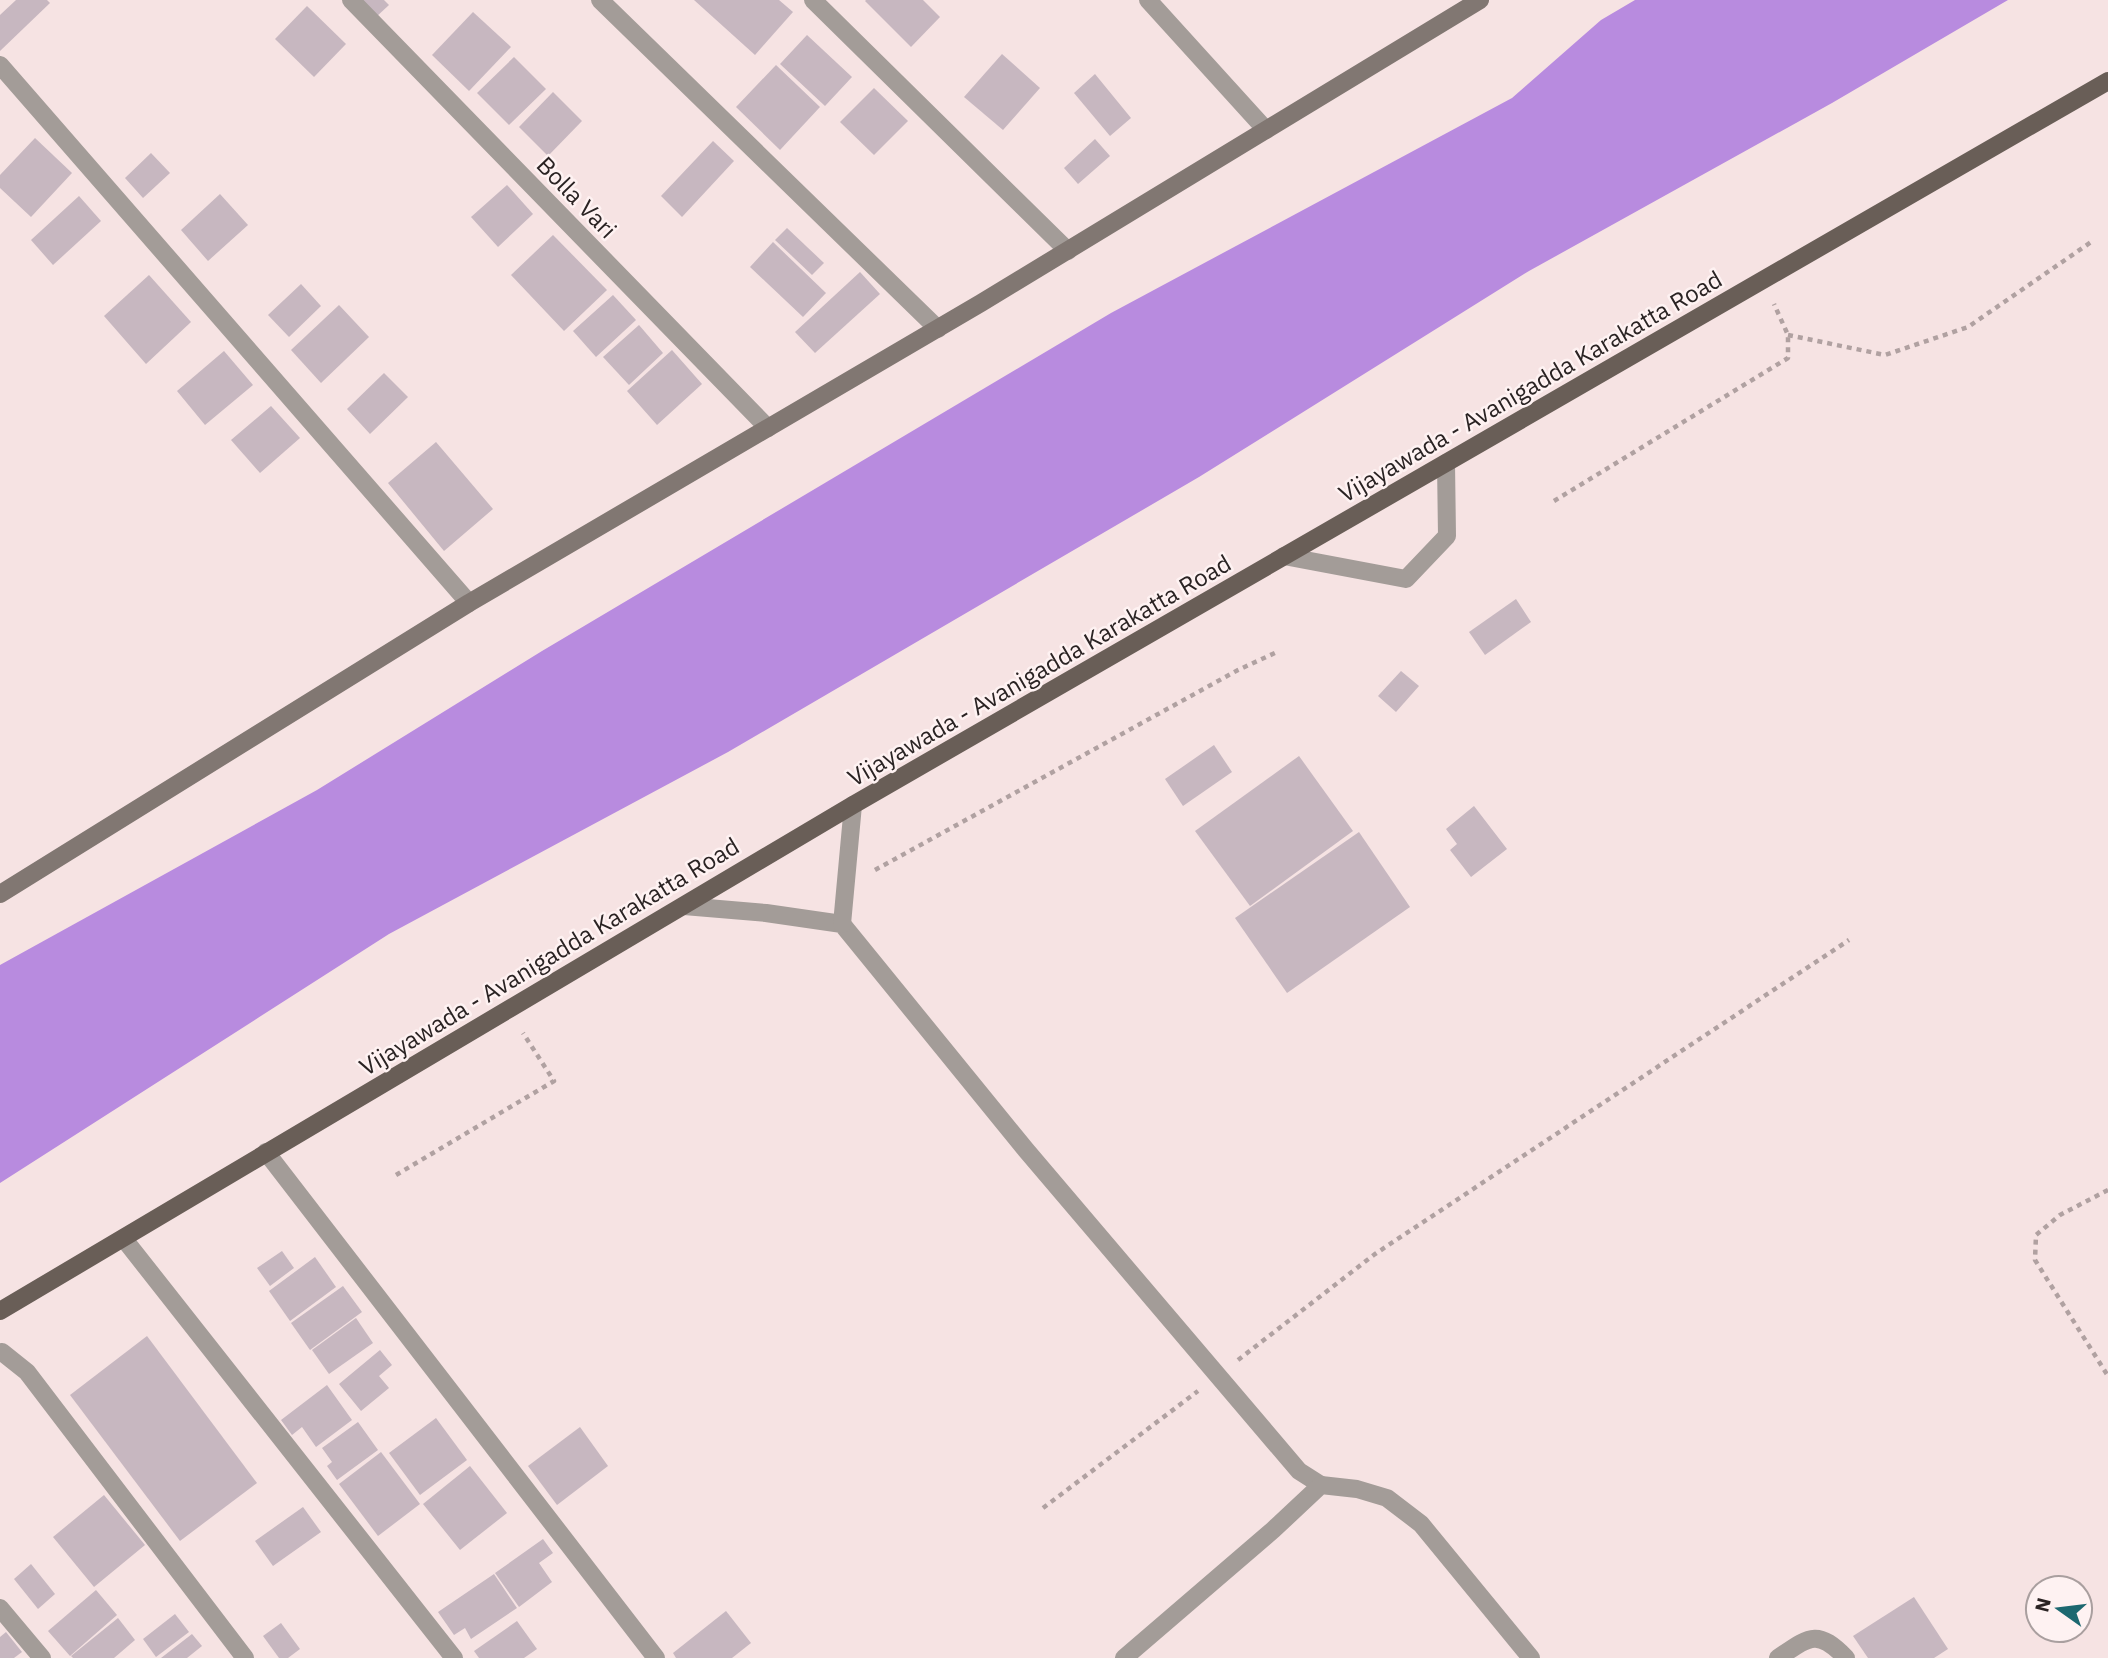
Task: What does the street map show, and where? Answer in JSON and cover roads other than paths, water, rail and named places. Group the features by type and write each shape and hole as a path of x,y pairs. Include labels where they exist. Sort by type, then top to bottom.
{"main road":[{"name":"Vijayawada - Avanigadda Karakatta Road","path":"0,1311 853,805 2108,81"}],"street":[{"name":"Bolla Vari","path":"351,0 768,428"},
{"path":"600,0 938,329"},
{"path":"813,0 1068,251"},
{"path":"1147,0 1266,130"},
{"path":"0,894 469,603 938,329 1480,0"},
{"path":"0,65 469,603"},
{"path":"1284,556 1406,579 1447,536 1446,463"},
{"path":"842,924 853,805"},
{"path":"684,905 842,924 1026,1150 1298,1471 1321,1486 1356,1489 1387,1498 1422,1524 1531,1658"},
{"path":"266,1152 656,1658"},
{"path":"124,1239 454,1658"},
{"path":"1,1352 27,1372 245,1658"},
{"path":"1124,1658 1321,1486"},
{"path":"0,1608 42,1658"},
{"path":"1778,1658 1803,1641 1818,1638 1833,1645 1846,1658"}]}
